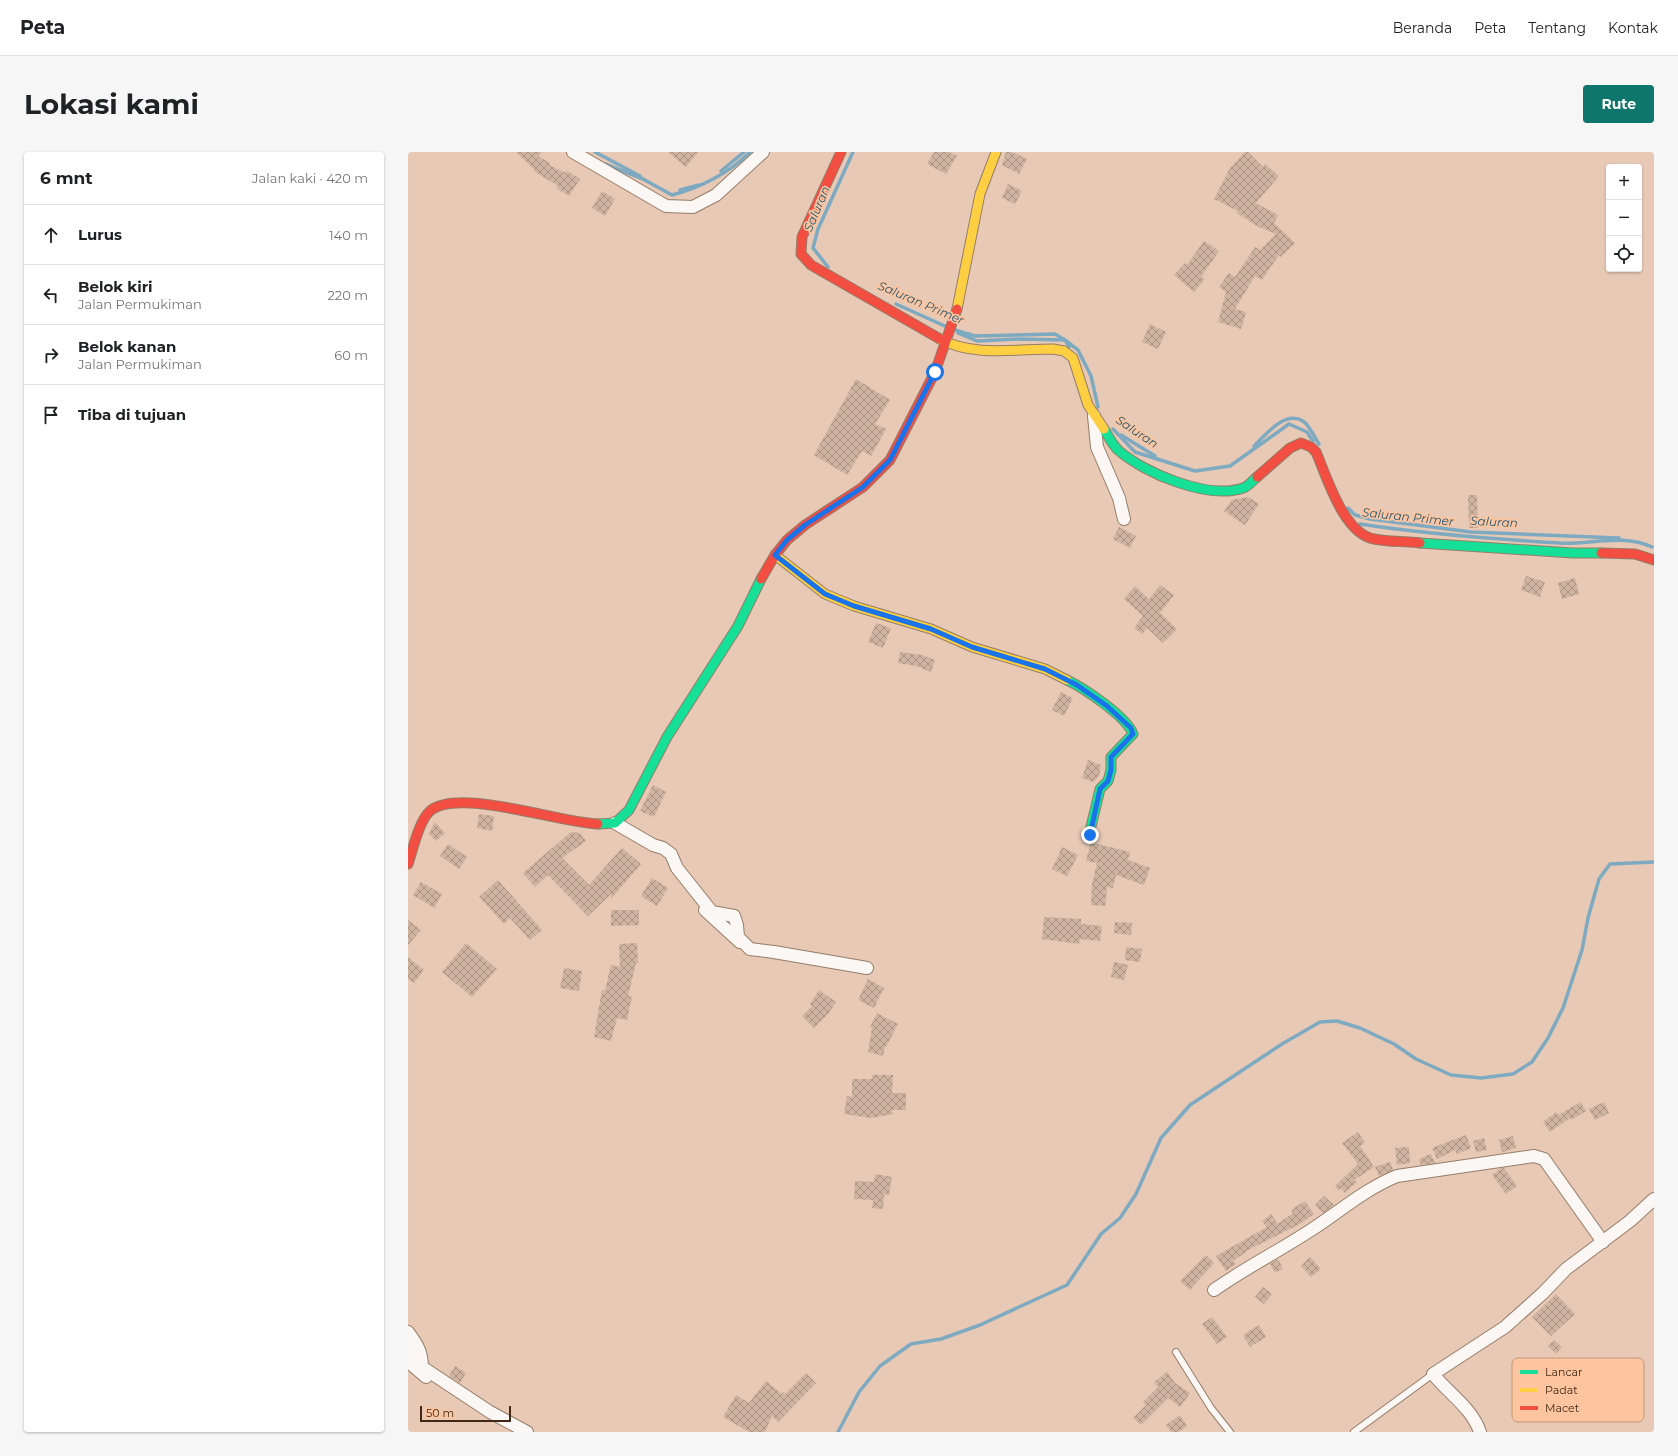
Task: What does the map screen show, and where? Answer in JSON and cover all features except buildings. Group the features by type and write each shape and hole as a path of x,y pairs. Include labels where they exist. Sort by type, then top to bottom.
{"street":[{"path":"573,152 666,206 692,207 716,194 764,152"},
{"path":"841,152 802,237 801,254 811,265 946,340 978,350 1053,349 1064,351 1073,358 1088,405 1117,449 1135,462 1176,483 1205,490 1222,492 1244,488 1290,448 1300,443 1311,447 1316,452 1343,514 1351,526 1372,539 1574,553 1615,553 1641,555 1654,560"},
{"path":"408,864 425,820 430,810 437,805 446,803 472,803 581,823 612,823 629,810 667,737 738,626 763,574 775,555 787,540 805,525 863,487 890,460 935,372 960,301 980,194 996,152"},
{"path":"1094,416 1097,446 1119,498 1124,519"},
{"path":"775,555 825,594 854,606 931,629 972,647 1045,669 1077,685 1107,706 1131,728 1133,734 1111,757 1111,770 1108,781 1100,789 1090,835"},
{"path":"612,823 628,839 659,851 706,911 754,955 803,958 866,970"},
{"path":"1214,1290 1234,1276 1311,1230 1379,1184 1397,1176 1534,1156 1544,1159 1603,1242"},
{"path":"1480,1432 1469,1413 1442,1386 1433,1374 1504,1327 1543,1293 1566,1269 1630,1222 1654,1199"},
{"path":"408,1332 418,1345 422,1356 413,1364"},
{"path":"408,1340 414,1356 413,1364"},
{"path":"413,1364 473,1411 514,1432"},
{"path":"413,1364 490,1412 527,1432"}],"lane":[{"path":"1176,1352 1211,1408 1230,1432"},
{"path":"1354,1432 1433,1374"}],"waterway":[{"name":"Saluran","path":"595,152 640,176"},
{"name":"Saluran","path":"721,171 744,152"},
{"name":"Saluran","path":"605,164 643,179 672,195 714,179 733,167 750,152"},
{"name":"Saluran","path":"828,267 813,248 818,229 853,152"},
{"name":"Saluran","path":"680,190 699,185"},
{"name":"Saluran","path":"896,304 947,327"},
{"name":"Saluran Primer","path":"955,330 975,336 1055,334 1065,340 1069,347"},
{"name":"Saluran","path":"958,333 977,341 1019,339 1065,340 1078,350 1091,376 1098,407"},
{"name":"Saluran","path":"1254,446 1276,425 1282,421 1296,418 1303,421 1310,428 1319,444"},
{"name":"Saluran","path":"1113,429 1135,452 1195,471 1230,466 1289,424 1307,432 1313,441"},
{"name":"Saluran","path":"1121,435 1155,456"},
{"name":"Saluran","path":"1348,508 1355,515 1370,519 1471,532 1619,538"},
{"name":"Saluran Primer","path":"1360,524 1409,531 1509,540 1559,543 1618,540 1641,543 1652,547"},
{"path":"838,1432 859,1392 880,1366 911,1344 941,1339 980,1325 1067,1285 1101,1234 1120,1218 1136,1194 1161,1138 1190,1105 1282,1044 1320,1022 1337,1021 1360,1028 1394,1044 1416,1059 1451,1075 1481,1078 1513,1074 1532,1062 1548,1038 1563,1008 1582,950 1588,918 1599,879 1610,864 1654,862"}],"traffic: fast":[{"path":"1104,429 1116,448 1129,459 1177,482 1212,490 1229,491 1245,487 1257,477"},
{"path":"1420,543 1573,553 1601,553"},
{"path":"598,824 615,823 629,810 667,737 738,626 761,579"},
{"path":"1067,680 1084,689 1114,712 1123,720 1133,734 1111,757 1111,770 1108,781 1100,789 1089,835"}],"traffic: slow":[{"path":"957,309 980,194 996,152"},
{"path":"940,339 953,345 980,350 1010,351 1053,349 1064,351 1073,358 1088,405 1104,429"},
{"path":"775,555 825,594 854,606 931,629 972,647 1045,669 1067,680"}],"traffic: jam":[{"path":"841,152 802,237 801,254 811,265 940,339"},
{"path":"761,579 775,555 787,540 805,525 863,487 890,460 935,372 957,309"},
{"path":"1257,477 1290,448 1301,443 1311,447 1316,452 1331,489 1345,515 1353,526 1363,535 1385,541 1420,543"},
{"path":"1601,553 1635,554 1654,560"},
{"path":"408,864 417,836 426,816 430,811 444,805 463,803 485,804 598,824"}],"route":[{"path":"935,372 890,460 863,487 805,525 787,540 775,555 825,594 854,606 931,629 972,647 1045,669 1077,685 1107,706 1131,728 1133,734 1132,737 1111,757 1111,770 1108,781 1100,789 1090,835"}]}
